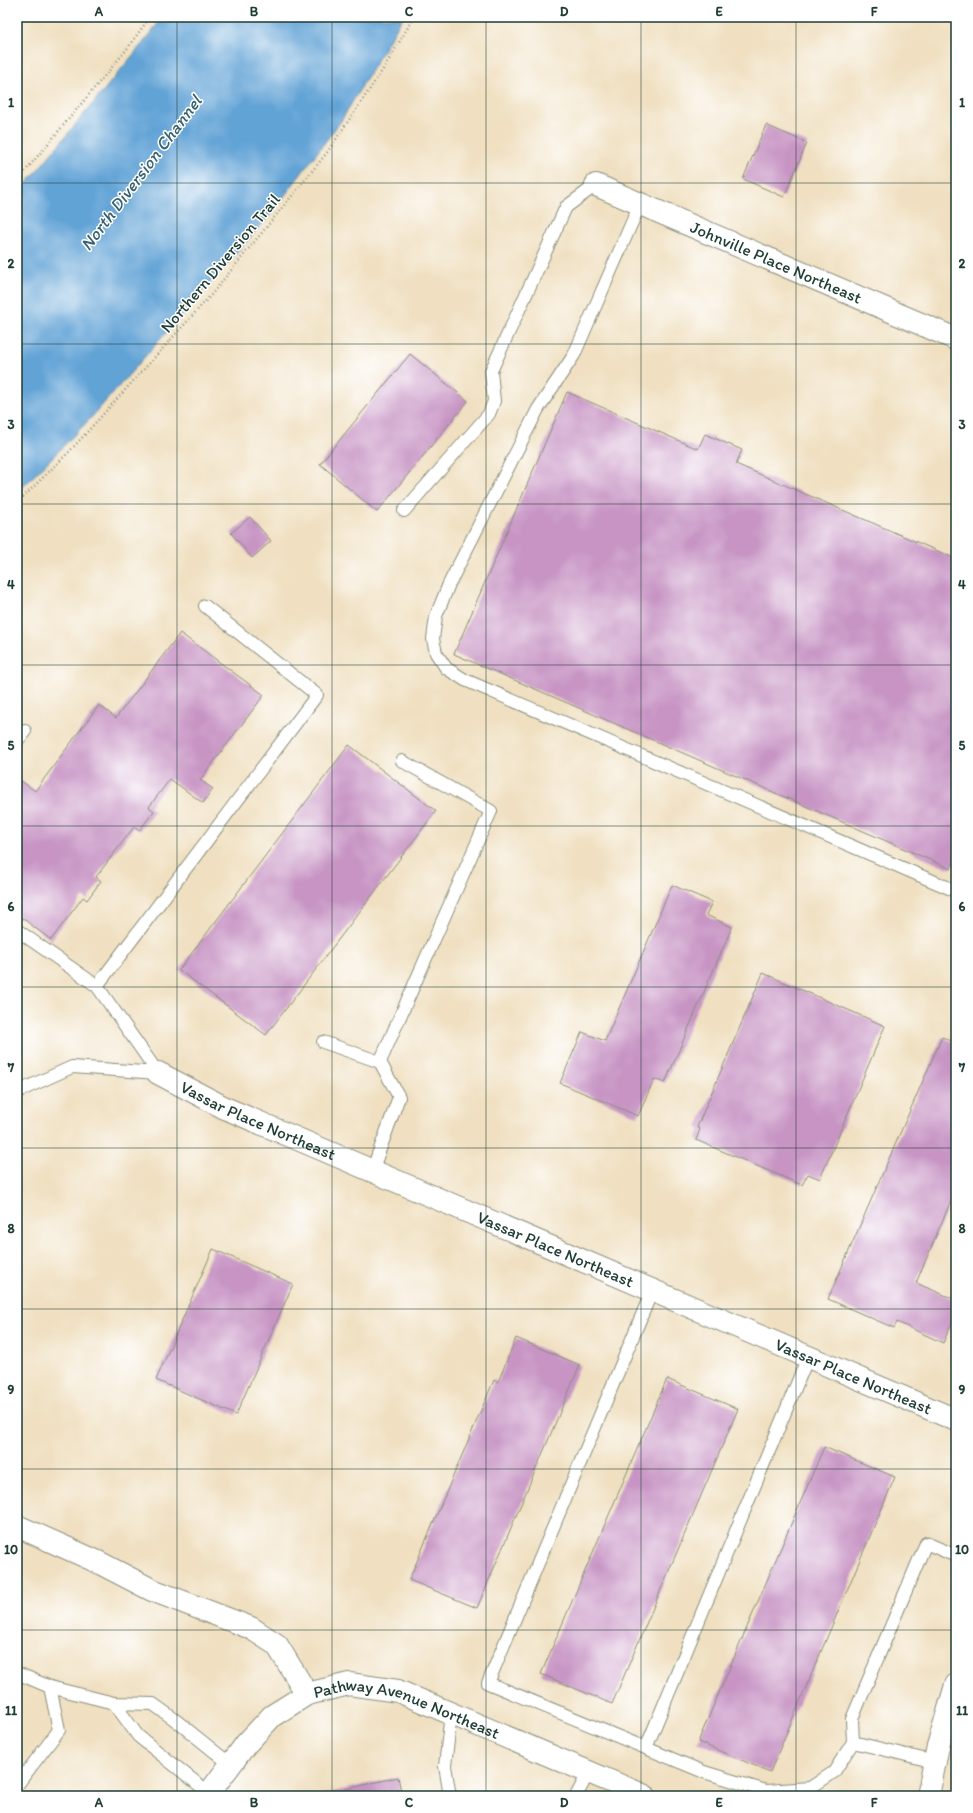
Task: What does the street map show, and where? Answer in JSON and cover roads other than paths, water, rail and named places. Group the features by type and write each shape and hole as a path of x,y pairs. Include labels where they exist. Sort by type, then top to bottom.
{"street":[{"name":"Johnville Place Northeast","path":"596,185 956,339"},
{"name":"Vassar Place Northeast","path":"158,1073 225,1108 956,1420"},
{"name":"Pathway Avenue Northeast","path":"17,1526 98,1562 152,1590 251,1628 277,1645 307,1694 349,1684 398,1691 645,1796"},
{"path":"928,1796 935,1762 956,1685"},
{"path":"208,1795 246,1744 272,1716 307,1694"}],"lane":[{"path":"404,511 489,414 494,401 491,385 491,371 566,207 596,185"},
{"path":"640,204 574,355 538,409 449,584 436,616 432,639 436,653 446,668 465,680 956,891"},
{"path":"97,986 317,694 205,606"},
{"path":"17,741 25,731"},
{"path":"380,1062 491,811 402,761"},
{"path":"17,930 97,986 158,1073"},
{"path":"323,1042 380,1062 399,1097 372,1171"},
{"path":"17,1092 72,1067 158,1073"},
{"path":"652,1290 488,1683 704,1772 766,1791 810,1788 834,1772 853,1742 852,1719 926,1543 956,1556"},
{"path":"646,1748 808,1357"},
{"path":"17,1673 50,1687 114,1703 153,1704 230,1764"},
{"path":"17,1785 58,1730 50,1687"},
{"path":"114,1703 138,1736 208,1795"},
{"path":"450,1796 445,1766 451,1714"},
{"path":"853,1742 935,1762"},
{"path":"576,1796 589,1772"}],"water":[{"name":"North Diversion Channel","path":"162,17 403,17 341,121 270,215 90,419 17,493 17,195 152,32"}]}
